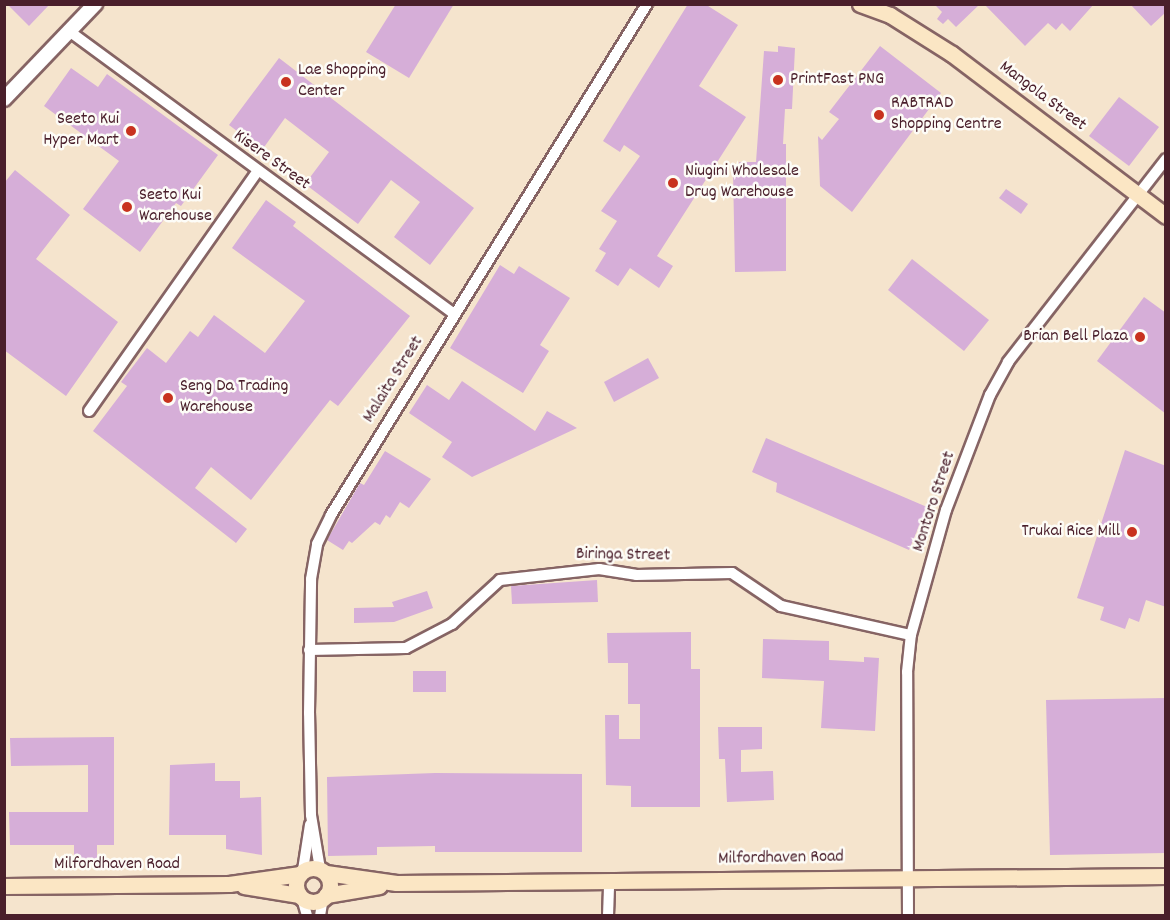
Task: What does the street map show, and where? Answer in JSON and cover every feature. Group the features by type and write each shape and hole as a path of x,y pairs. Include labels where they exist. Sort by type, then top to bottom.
{"main road":[{"name":"Mangola Street","path":"860,4 886,10 952,54 1166,216"},
{"name":"Milfordhaven Road","path":"323,871 396,883 1166,876"},
{"path":"323,871 330,887 325,897 315,902 301,896 296,884 302,872 323,871"},
{"name":"Milfordhaven Road","path":"4,886 230,884 302,872"},
{"name":"Milfordhaven Road","path":"325,897 396,883"},
{"name":"Milfordhaven Road","path":"230,884 301,896"}],"street":[{"path":"4,99 95,4"},
{"name":"Malaita Street","path":"302,872 311,815 309,650 311,579 317,544 331,515 647,4"},
{"name":"Kisere Street","path":"69,32 256,172 454,314"},
{"name":"Montoro Street","path":"908,915 907,672 911,635 946,510 990,395 1008,362 1166,159"},
{"path":"89,411 256,172"},
{"name":"Biringa Street","path":"309,650 406,648 452,624 500,580 599,569 636,575 732,573 781,606 911,635"},
{"name":"Malaita Street","path":"311,815 323,871"},
{"path":"608,915 609,880"},
{"path":"301,896 307,915"},
{"path":"320,915 325,897"}],"building":[{"path":"7,4 50,4 29,26"},
{"path":"396,4 454,4 409,78 366,52"},
{"path":"688,4 705,4 738,25 699,86 746,117 657,256 673,266 659,288 630,268 618,286 595,271 606,253 599,249 617,221 601,211 640,156 624,145 620,152 603,141"},
{"path":"934,4 980,4 956,27 948,19 943,24 937,19 942,12"},
{"path":"984,4 1094,4 1070,31 1062,23 1056,30 1048,23 1025,46"},
{"path":"1130,4 1166,4 1166,12 1151,26"},
{"path":"778,46 795,48 792,109 785,109 783,144 786,144 786,271 735,272 733,172 740,172 739,162 756,162 764,51 778,52"},
{"name":"RABTRAD Shopping Centre","path":"880,46 941,93 852,212 820,186 818,136 822,140 839,119 829,112"},
{"path":"279,58 474,208 430,265 394,237 420,202 391,180 358,224 305,184 329,152 285,118 262,150 229,125"},
{"name":"Seeto Kui Hyper Mart","path":"71,68 98,87 107,74 218,155 181,206 176,203 140,252 83,209 119,161 44,106"},
{"path":"1119,97 1159,127 1129,166 1089,136"},
{"path":"15,170 70,215 36,259 118,322 66,396 4,350 4,183"},
{"path":"1006,189 1028,204 1021,214 999,198"},
{"path":"266,200 296,222 293,226 410,316 338,406 330,400 251,500 211,467 195,488 247,529 236,543 93,431 127,386 121,382 147,348 166,363 190,331 198,337 214,315 265,353 305,301 232,248"},
{"path":"912,259 989,320 964,351 888,290"},
{"path":"500,265 514,274 519,266 570,298 540,345 549,351 523,393 450,348"},
{"name":"Brian Bell Plaza","path":"1144,297 1166,313 1166,414 1097,361"},
{"path":"648,358 659,378 614,402 604,382"},
{"path":"462,381 535,431 547,411 577,428 472,477 442,457 452,442 409,413 427,385 449,400"},
{"path":"766,438 927,507 909,550 776,492 777,483 752,472"},
{"name":"Trukai Rice Mill","path":"1125,450 1166,466 1166,607 1146,600 1139,622 1129,618 1125,629 1100,620 1104,607 1077,598"},
{"path":"385,451 431,479 409,508 400,502 390,518 386,515 380,525 375,522 352,543 349,541 343,550 327,540 360,483 364,485"},
{"path":"597,580 598,602 512,604 511,586"},
{"path":"427,591 433,608 394,622 354,623 354,608 394,607 392,602"},
{"path":"691,632 691,669 700,669 700,807 631,807 631,786 606,785 605,715 619,715 619,739 640,739 640,704 628,704 628,663 608,663 607,633"},
{"path":"763,639 829,641 829,660 864,662 864,657 879,658 875,731 821,728 824,681 762,678"},
{"path":"413,671 446,671 446,692 413,692"},
{"path":"1166,698 1166,853 1050,855 1046,700"},
{"path":"718,727 762,727 762,749 741,750 741,772 773,771 774,800 727,802 725,759 719,759"},
{"path":"114,737 114,845 97,845 97,861 74,861 74,845 10,845 9,812 88,812 88,765 11,766 10,738"},
{"path":"215,763 215,781 240,781 240,798 261,797 262,855 226,849 226,835 169,835 170,765"},
{"path":"435,773 582,774 582,852 435,852 435,846 377,847 377,855 328,856 327,777"}],"place":[{"name":"PrintFast PNG","path":"778,80"},
{"name":"Lae Shopping Center","path":"286,82"},
{"name":"RABTRAD Shopping Centre","path":"879,115"},
{"name":"Seeto Kui Hyper Mart","path":"131,131"},
{"name":"Niugini Wholesale Drug Warehouse","path":"673,183"},
{"name":"Seeto Kui Warehouse","path":"127,207"},
{"name":"Brian Bell Plaza","path":"1140,337"},
{"name":"Seng Da Trading Warehouse","path":"168,398"},
{"name":"Trukai Rice Mill","path":"1132,532"}]}
